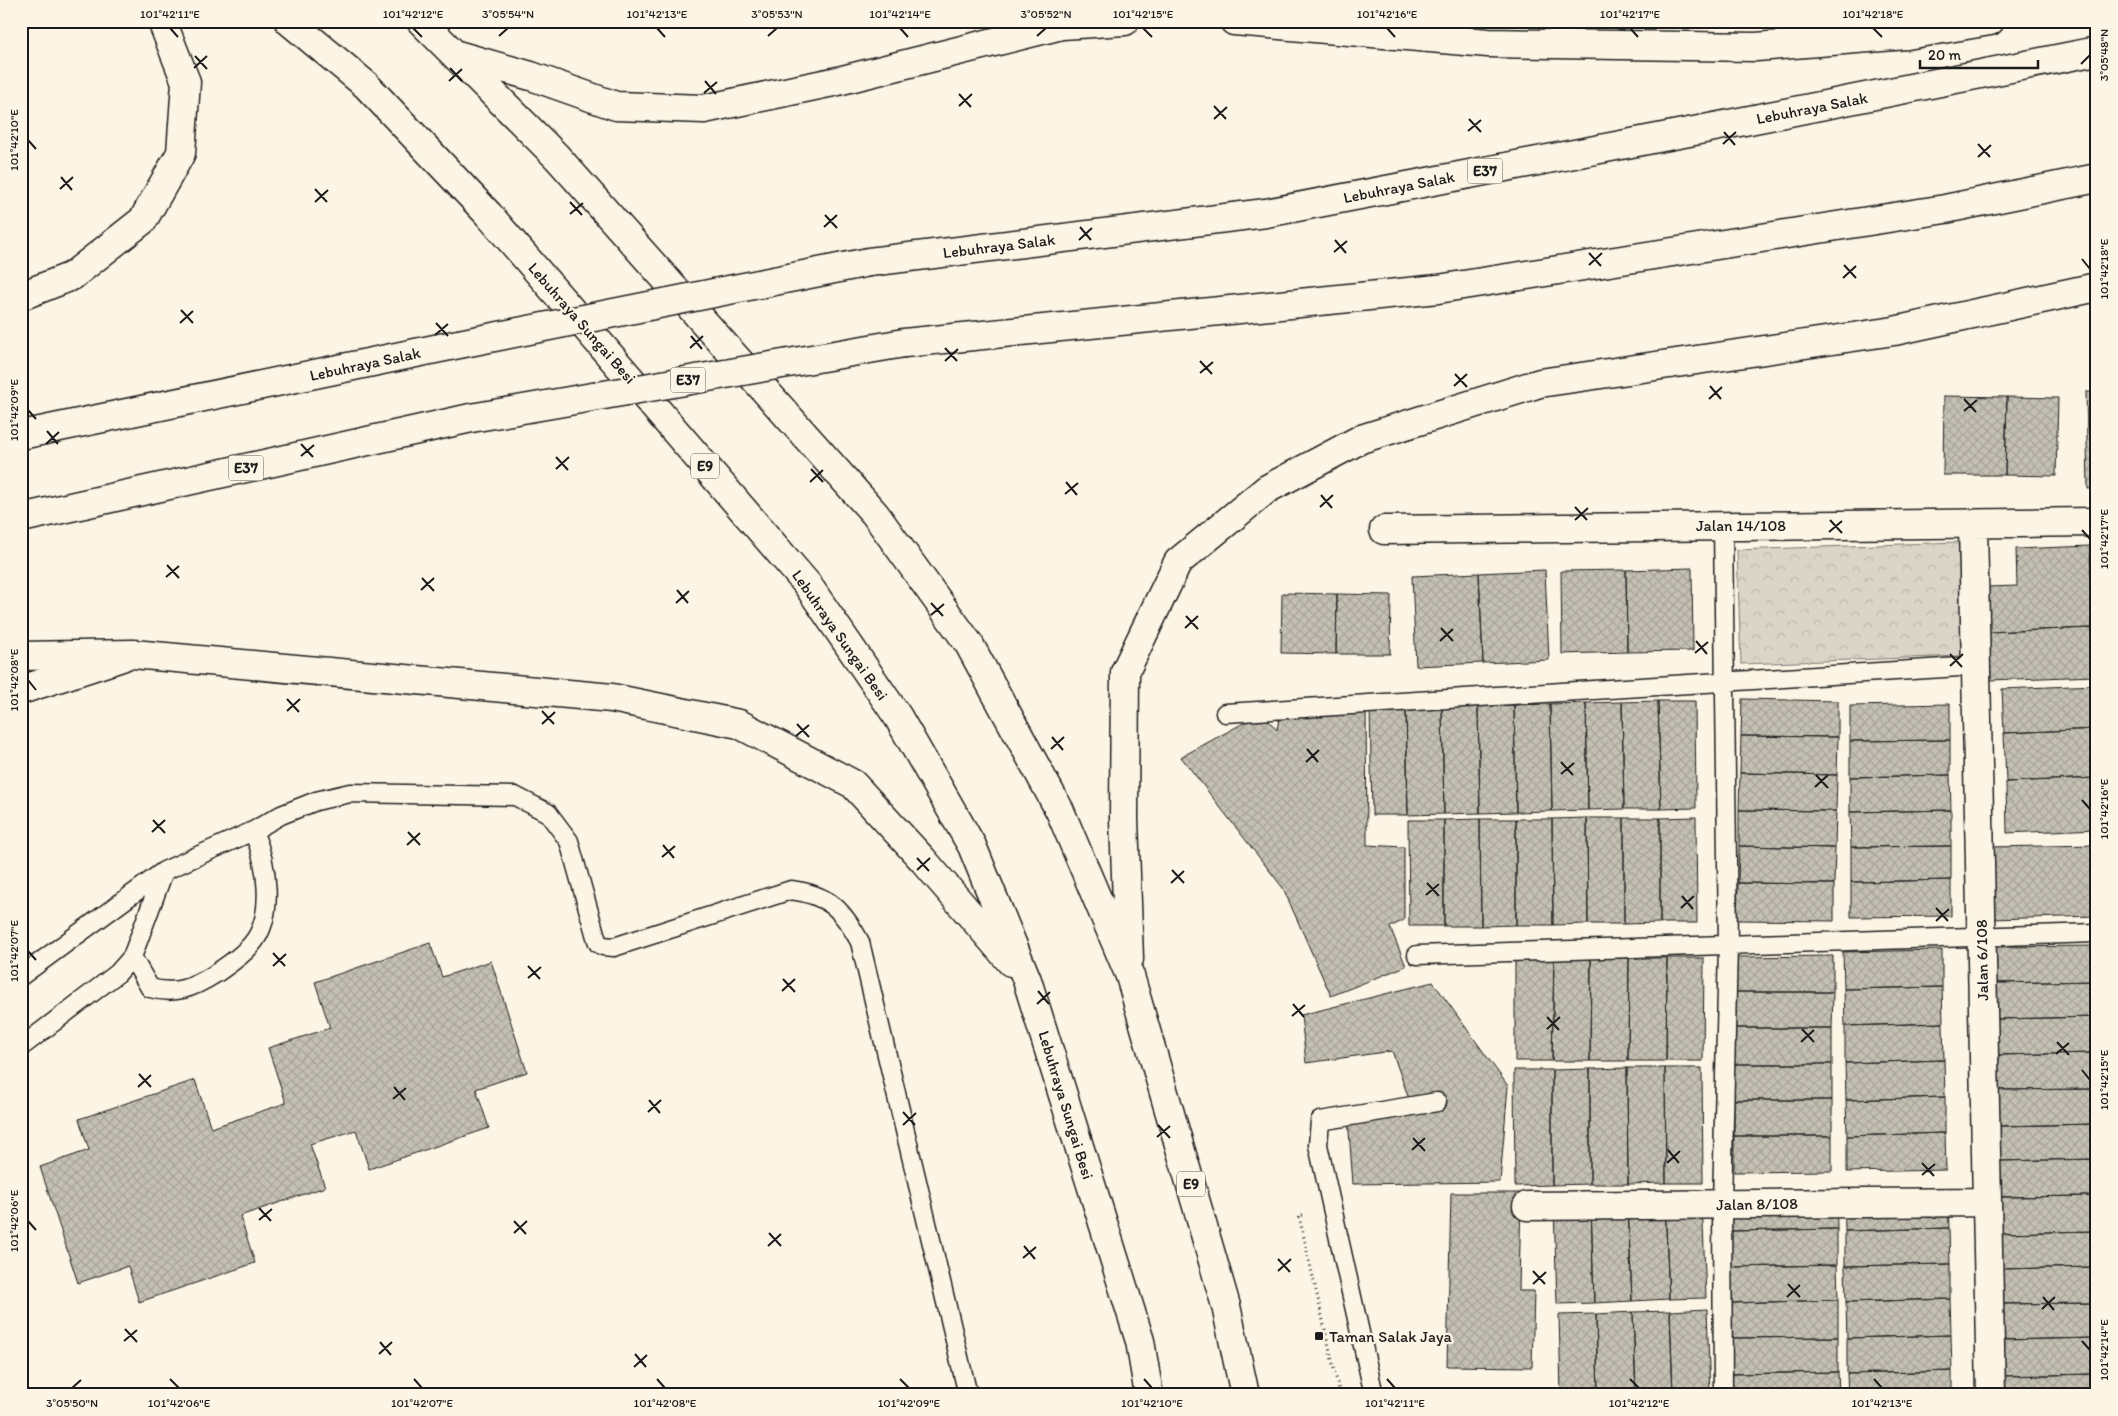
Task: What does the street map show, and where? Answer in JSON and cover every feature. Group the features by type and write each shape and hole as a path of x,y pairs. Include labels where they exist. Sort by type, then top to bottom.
{"main road":[{"path":"21,296 72,276 143,220 181,153 186,82 162,21"},
{"name":"Lebuhraya Sungai Besi","path":"289,21 366,85 489,215 808,584 898,717 972,846 1027,980 1140,1341 1150,1395"},
{"name":"E9","path":"421,21 557,157 875,514 969,644 1060,811 1130,976 1226,1306 1245,1395"},
{"path":"453,54 531,76 616,106 704,109 838,81 1062,25 1125,21"},
{"path":"1234,21 1488,43 1756,47 1907,35 1990,21"},
{"name":"Lebuhraya Salak","path":"21,435 459,344 869,262 1266,213 1699,130 2097,50"},
{"name":"E37","path":"21,518 471,418 904,343 1438,289 1945,208 2097,178"},
{"path":"1130,976 1124,819 1125,672 1178,562 1267,489 1361,439 1540,383 1894,332 2097,287"},
{"name":"Jalan 14/108","path":"1384,530 1723,525 1973,525 2097,522"},
{"name":"Jalan 6/108","path":"1973,525 1991,1395"},
{"path":"21,656 133,654 612,698 739,724 853,784 924,861 1027,980"},
{"path":"21,690 133,654"},
{"name":"Jalan 8/108","path":"1527,1206 1987,1202"}],"lane":[{"path":"1723,525 1728,945 1722,1205 1723,1395"},
{"path":"1225,713 1726,680 1976,666"},
{"path":"21,976 164,871 253,831 281,815 316,801 350,793 515,796 548,813 570,841 598,943 608,947 614,947 791,890 813,893 834,905 848,920 860,942 968,1395"},
{"path":"132,957 150,988 166,992 186,988 207,978 236,960 252,944 261,926 266,907 265,866 253,831"},
{"path":"21,1048 118,973 132,957 164,871"},
{"path":"1417,955 2097,933"},
{"path":"1374,1395 1318,1144 1320,1121 1438,1102"}],"green space":[{"path":"1959,542 1962,656 1741,664 1737,550"}],"building":[{"path":"2086,392 2097,392 2097,488 2088,489"},
{"path":"1944,396 2007,397 2005,475 1943,475"},
{"path":"2007,397 2058,398 2056,476 2005,475"},
{"path":"2090,546 2092,628 1988,632 1986,587 2017,586 2016,549"},
{"path":"1692,568 1693,651 1627,652 1626,570"},
{"path":"1545,570 1549,660 1483,663 1479,573"},
{"path":"1626,570 1627,652 1562,654 1561,571"},
{"path":"1479,573 1483,663 1416,666 1412,576"},
{"path":"1282,593 1337,594 1336,654 1281,653"},
{"path":"1337,594 1391,595 1390,654 1336,654"},
{"path":"2092,628 2094,676 1990,680 1988,632"},
{"path":"2095,685 2097,729 2004,733 2002,689"},
{"path":"1742,699 1838,701 1838,737 1741,736"},
{"path":"1658,701 1661,809 1624,809 1622,702"},
{"path":"1658,701 1695,701 1696,808 1661,809"},
{"path":"1622,702 1624,809 1588,810 1586,703"},
{"path":"1586,703 1588,810 1552,811 1550,704"},
{"path":"1550,704 1552,811 1516,812 1514,705"},
{"path":"1950,704 1950,740 1850,741 1850,706"},
{"path":"1514,705 1516,812 1480,813 1478,706"},
{"path":"1478,706 1480,813 1444,814 1442,707"},
{"path":"1406,707 1408,815 1372,815 1370,708"},
{"path":"1406,707 1442,707 1444,814 1408,815"},
{"path":"1366,709 1367,845 1404,847 1404,920 1390,927 1406,966 1331,996 1283,888 1181,757 1262,713 1277,730 1280,713"},
{"path":"2097,729 2097,778 2006,782 2004,733"},
{"path":"1741,736 1838,737 1837,775 1740,773"},
{"path":"1950,740 1950,775 1850,777 1850,741"},
{"path":"1740,773 1837,775 1836,811 1739,810"},
{"path":"1950,775 1951,810 1850,812 1850,777"},
{"path":"2097,778 2097,829 2007,833 2006,782"},
{"path":"1739,810 1836,811 1835,848 1739,846"},
{"path":"1951,810 1951,846 1851,847 1850,812"},
{"path":"1696,817 1697,923 1660,923 1660,818"},
{"path":"1587,818 1624,818 1624,924 1588,924"},
{"path":"1587,818 1588,924 1553,925 1552,819"},
{"path":"1624,818 1660,818 1660,923 1624,924"},
{"path":"1480,819 1516,819 1516,925 1481,926"},
{"path":"1480,819 1481,926 1444,926 1444,820"},
{"path":"1516,819 1552,819 1553,925 1516,925"},
{"path":"1408,820 1444,820 1444,926 1409,926"},
{"path":"2097,845 2097,916 1991,919 1990,847"},
{"path":"1739,846 1835,848 1834,884 1738,883"},
{"path":"1951,846 1951,880 1851,882 1851,847"},
{"path":"1951,880 1951,916 1851,917 1851,882"},
{"path":"1738,883 1834,884 1834,921 1737,920"},
{"path":"430,943 442,977 491,961 527,1072 476,1089 489,1128 369,1169 356,1130 310,1144 325,1187 240,1216 255,1263 139,1302 128,1266 78,1283 40,1167 89,1150 79,1119 195,1080 211,1128 286,1103 268,1048 330,1028 315,982"},
{"path":"2095,946 2096,981 1996,983 1996,947"},
{"path":"1942,950 1942,987 1844,989 1843,952"},
{"path":"1833,956 1833,992 1735,992 1734,957"},
{"path":"1515,957 1554,958 1552,1061 1515,1061"},
{"path":"1554,958 1591,958 1590,1061 1552,1061"},
{"path":"1591,958 1629,958 1628,1061 1590,1061"},
{"path":"1629,958 1667,958 1666,1061 1628,1061"},
{"path":"1667,958 1704,958 1703,1061 1666,1061"},
{"path":"2096,981 2097,1017 1996,1019 1996,983"},
{"path":"1433,982 1508,1086 1500,1182 1353,1184 1348,1118 1414,1113 1392,1051 1306,1063 1301,1015"},
{"path":"1942,987 1943,1023 1845,1026 1844,989"},
{"path":"1735,992 1833,992 1832,1028 1734,1028"},
{"path":"2097,1017 2096,1053 1997,1055 1996,1019"},
{"path":"1943,1023 1944,1060 1845,1063 1845,1026"},
{"path":"1734,1028 1832,1028 1832,1064 1734,1064"},
{"path":"2096,1053 2097,1089 1997,1090 1997,1055"},
{"path":"1944,1060 1945,1097 1846,1100 1845,1063"},
{"path":"1734,1064 1832,1064 1832,1100 1734,1100"},
{"path":"1627,1068 1665,1068 1666,1183 1628,1184"},
{"path":"1627,1068 1628,1184 1590,1184 1590,1069"},
{"path":"1665,1068 1702,1068 1703,1183 1666,1183"},
{"path":"1590,1069 1590,1184 1552,1185 1552,1070"},
{"path":"1514,1070 1552,1070 1552,1185 1515,1186"},
{"path":"2097,1089 2097,1124 1998,1126 1997,1090"},
{"path":"1945,1097 1945,1133 1847,1136 1846,1100"},
{"path":"1734,1100 1832,1100 1832,1136 1734,1136"},
{"path":"2097,1124 2097,1159 1998,1161 1998,1126"},
{"path":"1945,1133 1946,1170 1847,1172 1847,1136"},
{"path":"1734,1136 1832,1136 1832,1171 1734,1172"},
{"path":"2097,1159 2097,1196 1998,1197 1998,1161"},
{"path":"1948,1192 1949,1228 1845,1231 1844,1195"},
{"path":"1451,1193 1521,1193 1519,1291 1534,1291 1532,1367 1447,1366"},
{"path":"1836,1193 1837,1229 1730,1231 1729,1195"},
{"path":"2097,1196 2097,1231 1999,1233 1998,1197"},
{"path":"1702,1201 1706,1298 1669,1299 1665,1203"},
{"path":"1665,1203 1669,1299 1632,1301 1628,1205"},
{"path":"1628,1205 1632,1301 1594,1303 1591,1206"},
{"path":"1591,1206 1594,1303 1557,1304 1554,1208"},
{"path":"1949,1228 1950,1264 1845,1266 1845,1231"},
{"path":"1837,1229 1837,1265 1730,1267 1730,1231"},
{"path":"2097,1231 2097,1267 1999,1269 1999,1233"},
{"path":"1950,1264 1950,1299 1846,1302 1845,1266"},
{"path":"1837,1265 1838,1300 1731,1303 1730,1267"},
{"path":"2097,1267 2097,1303 1999,1304 1999,1269"},
{"path":"1950,1299 1951,1335 1847,1338 1846,1302"},
{"path":"1838,1300 1838,1337 1731,1338 1731,1303"},
{"path":"2097,1303 2097,1338 2000,1340 1999,1304"},
{"path":"1707,1309 1710,1395 1673,1395 1670,1311"},
{"path":"1670,1311 1673,1395 1636,1395 1633,1312"},
{"path":"1633,1312 1636,1395 1598,1395 1596,1314"},
{"path":"1596,1314 1598,1395 1561,1395 1559,1315"},
{"path":"1951,1335 1952,1371 1847,1374 1847,1338"},
{"path":"1838,1337 1838,1372 1732,1374 1731,1338"},
{"path":"2097,1338 2097,1374 2000,1376 2000,1340"},
{"path":"1952,1371 1952,1395 1848,1395 1847,1374"},
{"path":"1838,1372 1839,1395 1732,1395 1732,1374"},
{"path":"2097,1374 2097,1395 2000,1395 2000,1376"}],"place":[{"name":"Taman Salak Jaya","path":"1319,1336"}]}
